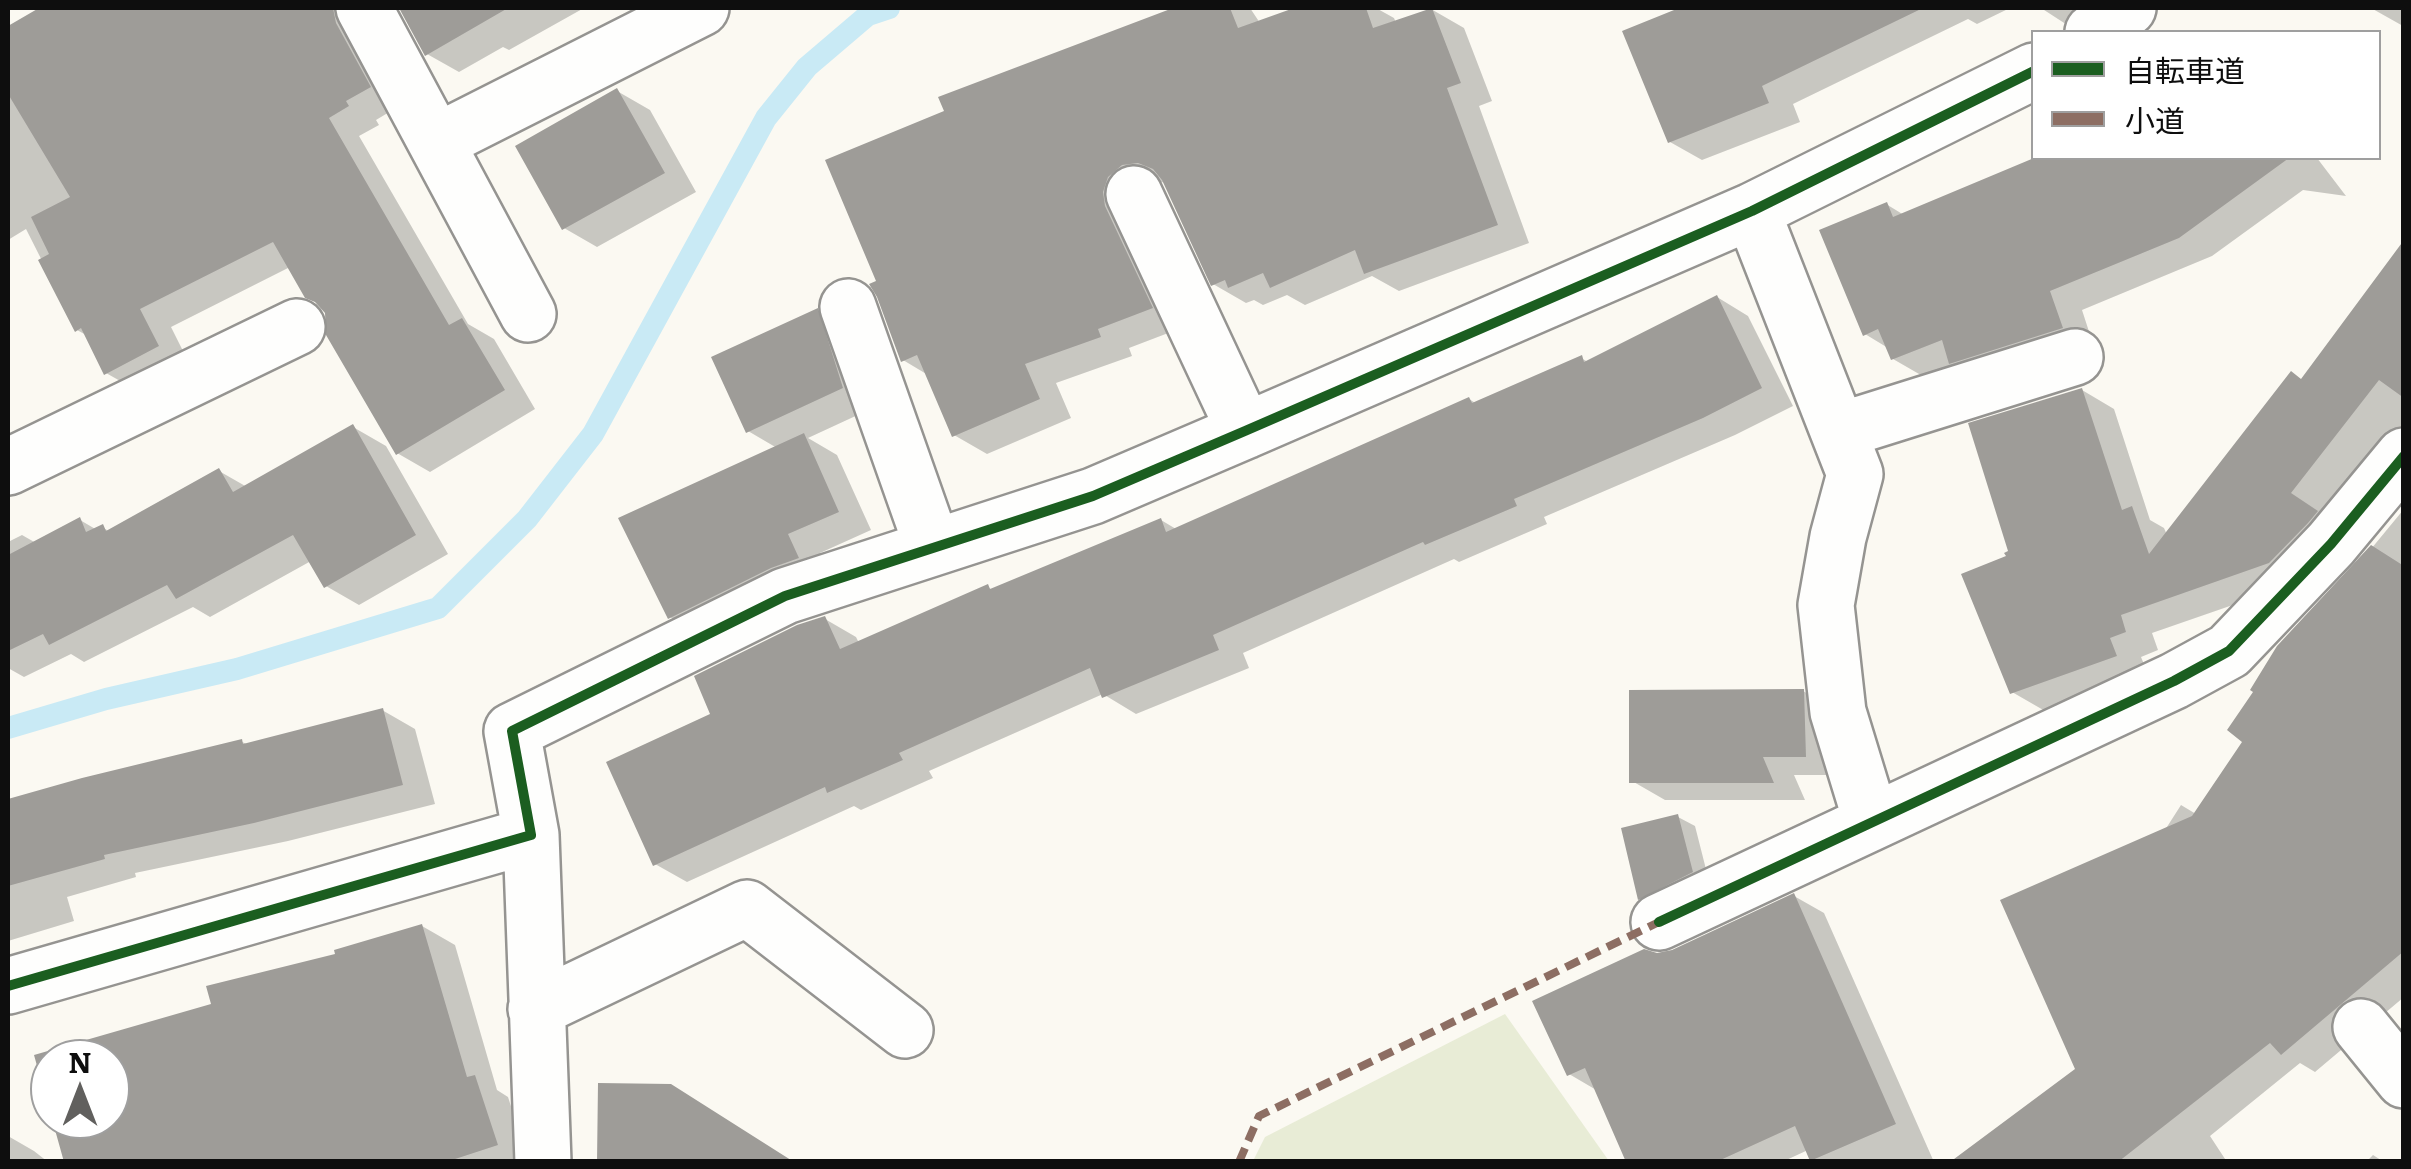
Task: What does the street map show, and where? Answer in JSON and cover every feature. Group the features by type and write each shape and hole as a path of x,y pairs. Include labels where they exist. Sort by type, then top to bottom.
{"street":[{"path":"364,8 528,314"},
{"path":"436,142 701,8"},
{"path":"2097,30 2128,8"},
{"path":"542,1162 531,834 512,731 785,596 1093,496 1245,432 1752,210 2031,72"},
{"path":"1134,194 1245,432"},
{"path":"1752,210 1855,474 1826,604 1838,712 1872,820"},
{"path":"848,308 933,548"},
{"path":"8,468 296,327"},
{"path":"1839,432 2075,356"},
{"path":"1659,922 2174,681 2229,651 2331,544 2404,456"},
{"path":"8,986 531,834"},
{"path":"536,1009 747,908 905,1030"},
{"path":"2361,1027 2404,1080"}],"green space":[{"path":"1505,1014 1609,1161 1253,1161 1265,1137"}],"building":[{"path":"39,8 333,8 336,23 371,87 346,101 349,106 329,118 449,325 462,318 505,390 396,455 326,335 325,313 305,298 273,242 140,309 159,346 104,375 81,328 75,332 38,260 49,254 31,217 70,197 8,94 8,26"},
{"path":"399,8 508,8 425,56"},
{"path":"1173,8 1230,8 1238,28 1294,8 1366,8 1373,28 1432,8 1461,83 1447,88 1498,225 1364,274 1355,250 1270,288 1263,273 1228,288 1225,280 1211,286 1162,180 1153,169 1138,163 1122,165 1108,177 1103,192 1105,206 1153,308 1098,329 1101,337 1025,364 1040,399 952,437 917,355 901,362 869,284 876,281 825,160 944,111 938,97"},
{"path":"1679,8 1923,8 1762,86 1769,103 1668,143 1622,31"},
{"path":"617,88 665,173 562,230 515,146"},
{"path":"2031,159 2286,160 2179,238 2050,291 2063,328 1949,364 1942,340 1891,360 1878,329 1863,336 1819,230 1887,202 1893,217"},
{"path":"2404,240 2404,398 2379,380 2291,493 2318,511 2308,523 2269,563 2121,615 2126,632 2110,638 2117,656 2010,694 1961,574 2006,556 2008,551 1968,423 2082,388 2122,510 2132,506 2149,554 2291,371 2301,379"},
{"path":"1717,295 1762,388 1703,418 1514,499 1517,506 1425,545 1423,542 1213,635 1219,650 1102,698 1090,668 899,753 903,760 827,793 825,787 653,866 606,762 710,714 694,676 797,625 825,616 840,649 988,584 990,589 1161,518 1166,532 1469,397 1472,403 1582,355 1584,362"},
{"path":"818,308 843,388 746,433 711,357"},
{"path":"353,424 416,535 324,588 293,535 176,599 167,585 49,645 43,634 8,651 8,555 80,517 86,532 103,524 106,531 219,468 233,492"},
{"path":"804,433 839,512 788,534 799,558 668,619 618,518"},
{"path":"2371,545 2404,566 2404,951 2281,1055 2270,1043 2118,1162 1950,1162 2075,1069 2000,900 2192,816 2242,742 2227,730 2277,646"},
{"path":"1804,689 1806,757 1763,757 1774,783 1629,783 1629,690"},
{"path":"383,708 403,785 254,823 104,855 105,859 8,886 8,799 242,739 243,744"},
{"path":"1678,814 1693,872 1638,900 1621,828"},
{"path":"1794,893 1896,1124 1810,1161 1795,1126 1716,1162 1626,1162 1585,1068 1567,1076 1532,1001 1644,949 1657,953 1672,950"},
{"path":"422,924 467,1077 475,1075 498,1145 446,1162 64,1162 58,1139 130,1139 130,1039 90,1039 211,1004 206,986 335,954 334,950"},
{"path":"598,1083 671,1084 794,1162 597,1162"}],"waterway":[{"path":"8,728 106,699 237,669 438,608 527,519 593,434 766,118 807,67 868,15 889,8"}],"marked path":[{"path":"1239,1162 1259,1116 1659,922"}],"cycle path":[{"path":"8,986 531,835 512,731 785,596 1093,496 1245,431 1752,211 2031,72"},
{"path":"1659,922 2174,681 2229,651 2331,544 2404,456"}]}
